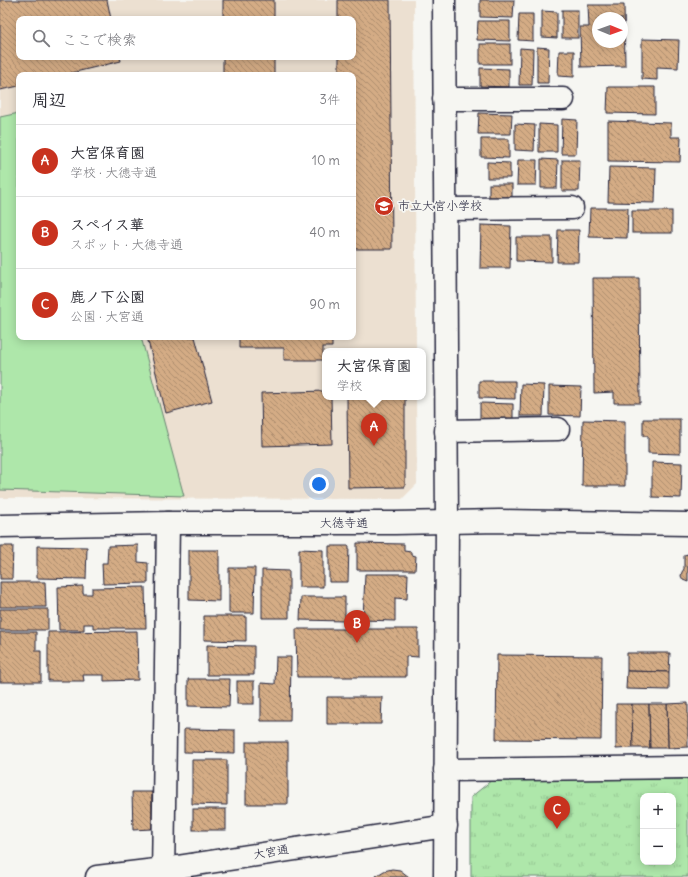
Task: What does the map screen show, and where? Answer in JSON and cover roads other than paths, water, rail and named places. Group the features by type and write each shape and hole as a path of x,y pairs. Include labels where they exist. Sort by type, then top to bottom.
{"street":[{"path":"444,0 447,522 445,877"},
{"path":"444,99 563,98"},
{"path":"445,209 572,208"},
{"path":"446,431 558,429"},
{"name":"大徳寺通","path":"0,526 168,523 500,521 688,524"},
{"path":"163,873 168,523"},
{"path":"446,770 688,767"},
{"name":"大宮通","path":"97,877 163,873 446,826"}],"place":[{"name":"市立大宮小学校","path":"384,206"},
{"name":"大宮保育園","path":"374,446"},
{"name":"スペイス華","path":"357,643"},
{"name":"鹿ノ下公園","path":"557,829"}]}
